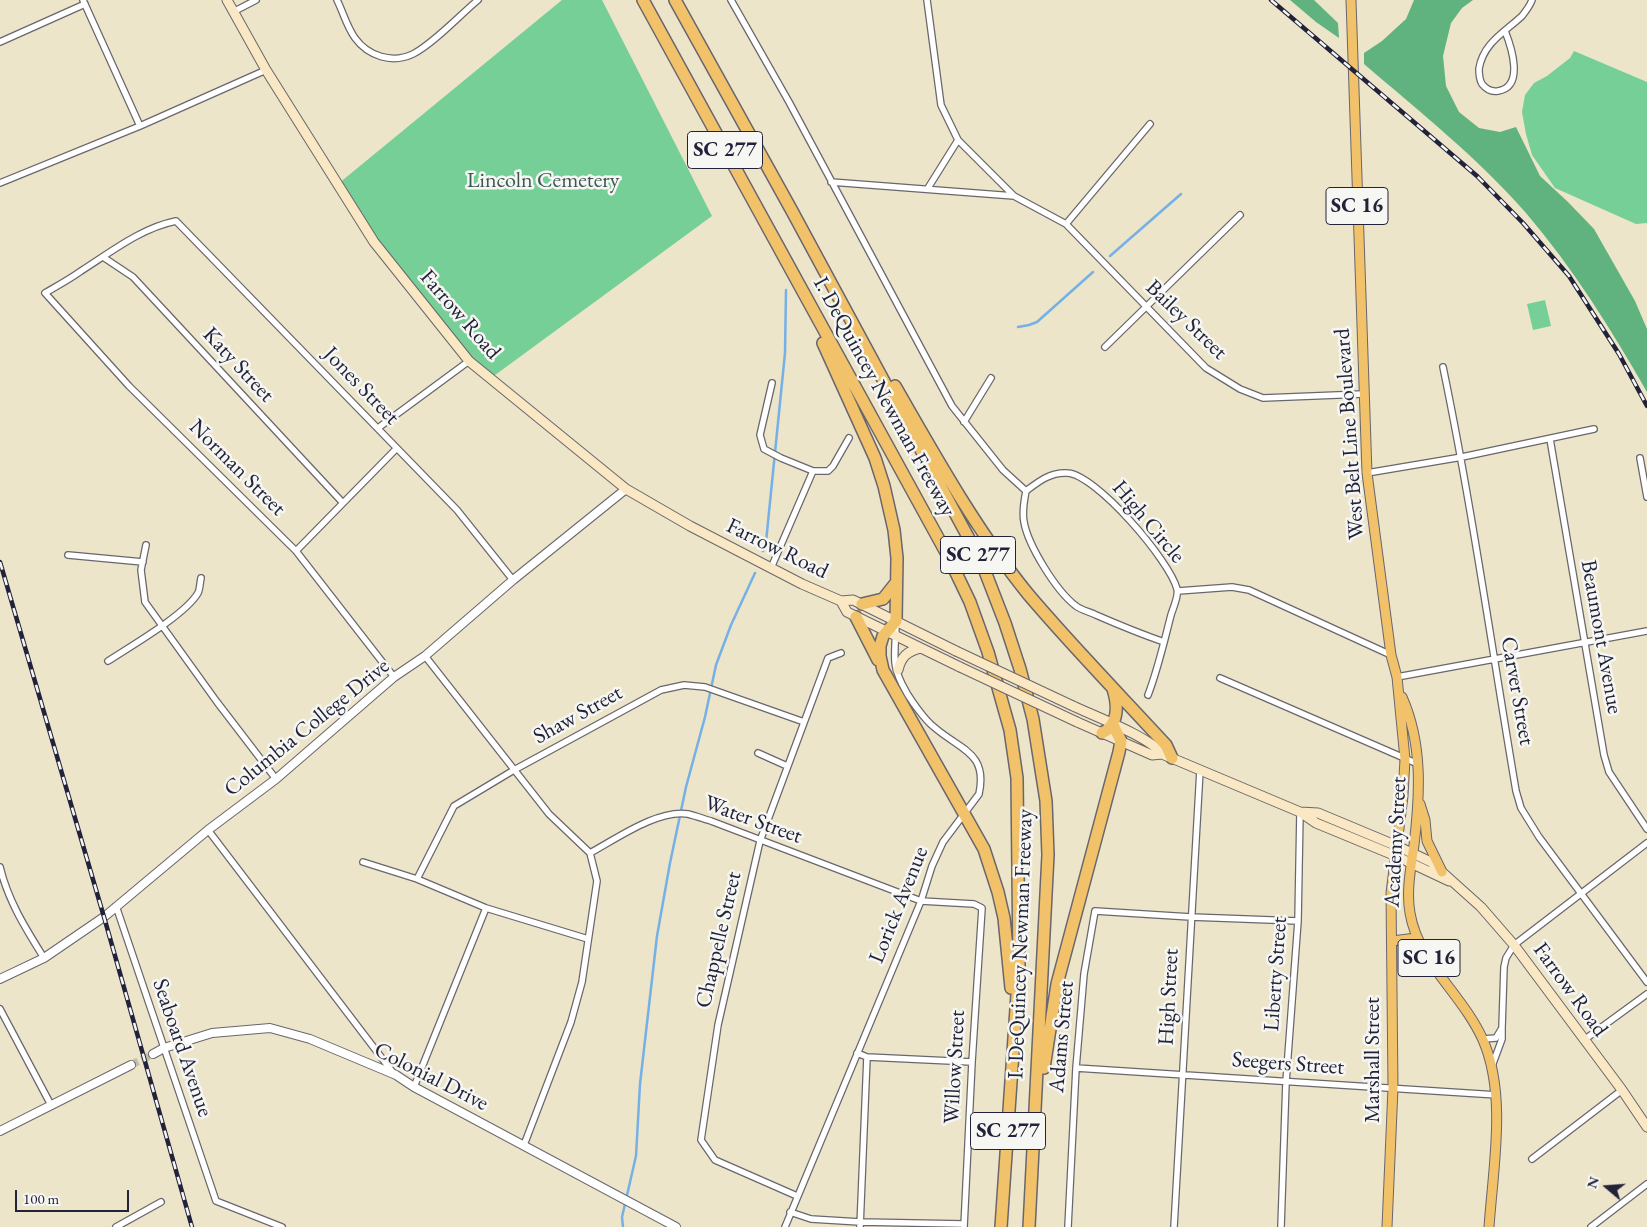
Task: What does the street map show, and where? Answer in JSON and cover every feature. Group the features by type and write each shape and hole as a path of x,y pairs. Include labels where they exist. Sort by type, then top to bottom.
{"highway":[{"name":"I. DeQuincey Newman Freeway","path":"644,0 948,556 970,602 991,661 1010,730 1017,778 1019,965 1002,1227"},
{"name":"I. DeQuincey Newman Freeway","path":"676,0 981,561 1011,642 1033,719 1046,801 1048,856 1029,1227"},
{"path":"807,300 822,340 871,450 884,486 894,530 897,558 895,584 896,621 891,634 883,636 880,646 883,670"},
{"path":"843,305 870,341 940,464 999,555 1028,593 1166,744 1167,756"},
{"path":"862,604 882,599 895,584"},
{"path":"856,617 883,670 984,849 1000,900 1007,941 1014,1035"},
{"path":"1102,733 1109,730 1113,725 1117,702 1113,688"},
{"path":"1032,1177 1048,1034 1057,984 1121,741 1113,725"}],"main road":[{"name":"Farrow Road","path":"227,0 266,70 374,242 469,361 626,489 690,526 771,568 841,601 853,600 862,604 956,651 1113,725 1157,747 1167,756 1300,812 1316,823 1396,856 1453,883"},
{"name":"West Belt Line Boulevard","path":"1351,0 1367,473 1391,655 1397,677 1405,759 1391,893"},
{"name":"Farrow Road","path":"841,601 847,612 856,617 960,667 1152,755 1167,756"},
{"path":"898,670 903,656 921,648"},
{"name":"Academy Street","path":"1398,690 1410,716 1418,764 1418,796 1408,898 1416,938 1466,1010 1483,1039 1492,1066 1497,1095 1489,1227"},
{"path":"1418,796 1425,820 1427,841 1442,872"},
{"name":"Farrow Road","path":"1300,812 1318,814 1431,862 1481,907 1514,945 1622,1090 1647,1127"},
{"name":"Marshall Street","path":"1387,1227 1393,1088 1391,893"},
{"path":"1392,941 1416,938"}],"street":[{"path":"233,12 256,0"},
{"path":"337,0 355,38 369,52 387,59 411,55 478,0"},
{"path":"731,0 789,102 952,406 1004,470 1026,492 1023,520 1027,534 1039,558 1059,589 1076,606 1128,629 1164,642"},
{"name":"Bailey Street","path":"927,0 941,105 958,140 1014,196 1066,224 1206,368 1240,389 1263,398 1363,394"},
{"path":"1505,31 1511,47 1514,73 1507,87 1500,91 1492,91 1485,87 1480,80 1480,66 1489,45 1526,11 1532,0"},
{"path":"0,42 84,2 140,126"},
{"path":"0,183 140,126 266,70"},
{"path":"1066,224 1150,124"},
{"path":"928,188 958,140"},
{"name":"Bailey Street","path":"831,182 1014,196"},
{"path":"1105,347 1240,215"},
{"name":"Jones Street","path":"103,257 160,224 176,221 457,510 513,580"},
{"name":"Norman Street","path":"103,257 45,293 129,386 296,551 394,677"},
{"name":"Katy Street","path":"103,257 134,277 343,503"},
{"path":"378,428 469,361"},
{"name":"Carver Street","path":"1443,366 1462,457 1516,791 1522,808 1539,837 1647,982"},
{"path":"964,422 990,378"},
{"path":"772,383 760,435 764,449 813,472 828,471 833,466 849,438"},
{"path":"1367,473 1462,457 1594,430"},
{"name":"Beaumont Avenue","path":"1550,439 1583,642 1604,754 1609,772 1646,824"},
{"path":"296,551 396,449"},
{"path":"1640,458 1647,497"},
{"path":"771,568 813,472"},
{"name":"High Circle","path":"1026,492 1048,476 1066,473 1078,476 1099,489 1145,539 1170,574 1178,591 1158,669 1148,695"},
{"name":"Columbia College Drive","path":"0,979 44,958 104,917 208,830 276,779 394,677 425,656 513,580 626,489"},
{"path":"146,545 142,570 145,602 276,779"},
{"path":"68,556 143,562"},
{"path":"108,661 183,609 198,592 201,578"},
{"path":"1178,591 1232,587 1249,590 1391,655"},
{"path":"1397,677 1647,631"},
{"name":"Lorick Avenue","path":"785,1227 921,901 932,866 943,842 979,794 981,786 977,760 971,752 935,728 913,703 895,663 891,634"},
{"name":"Chappelle Street","path":"797,1196 715,1160 701,1140 718,1025 760,841 828,658 841,653"},
{"path":"425,656 549,814 590,853 597,881 582,982 571,1022 524,1145"},
{"path":"1220,678 1418,764"},
{"name":"Shaw Street","path":"417,879 454,806 514,770 661,690 684,685 706,687 804,722"},
{"path":"758,753 787,766"},
{"name":"High Street","path":"1174,1227 1200,770"},
{"name":"Liberty Street","path":"1281,1227 1286,1082 1298,921 1300,812"},
{"name":"Water Street","path":"590,853 651,820 672,814 687,814 711,821 921,901 974,904 982,908"},
{"path":"208,830 396,1076"},
{"path":"1492,1066 1502,1040 1504,967 1506,958 1514,945 1647,843"},
{"path":"363,862 417,879 486,908 588,939"},
{"path":"0,867 4,885 20,919 44,958"},
{"name":"Seaboard Avenue","path":"116,906 216,1201 282,1227"},
{"path":"414,1087 486,908"},
{"name":"Willow Street","path":"964,1226 982,908"},
{"name":"Adams Street","path":"1068,1227 1076,1068 1084,974 1095,910 1191,918"},
{"path":"1191,918 1298,921"},
{"path":"1584,1040 1647,994"},
{"path":"0,1008 51,1105"},
{"name":"Colonial Drive","path":"153,1054 164,1048 212,1033 270,1028 310,1039 396,1076 676,1227"},
{"path":"1483,1039 1496,1038 1502,1028"},
{"path":"857,1053 867,1058 972,1062"},
{"path":"860,1225 867,1058"},
{"path":"0,1131 131,1064"},
{"name":"Seegers Street","path":"1076,1068 1497,1095"},
{"path":"1532,1159 1622,1090"},
{"path":"1591,1227 1647,1184"},
{"path":"116,1227 162,1202"},
{"path":"790,1212 811,1219 860,1225 964,1226"}],"green space":[{"name":"Lincoln Cemetery","path":"562,0 602,0 712,216 491,378 469,361 374,242 338,184"},
{"path":"1290,0 1314,0 1338,23 1339,38 1316,22"},
{"path":"1414,0 1473,0 1462,8 1451,23 1443,56 1446,86 1459,112 1479,128 1500,132 1516,127 1540,176 1594,229 1635,301 1647,329 1647,392 1591,300 1560,255 1526,213 1468,154 1364,64 1364,53 1382,41 1406,19"},
{"path":"1574,51 1647,82 1647,223 1636,224 1555,188 1532,155 1522,112 1525,95 1534,83 1547,76 1570,58"},
{"path":"1545,300 1551,326 1533,330 1527,304"}],"waterway":[{"path":"1110,256 1181,194"},
{"path":"1018,327 1037,322 1093,272"},
{"path":"763,551 766,542 785,353 786,290"},
{"path":"623,1227 622,1217 636,1156 640,1084 657,936 670,863 686,787 705,717 716,665 731,625 755,573"}],"tunnel":[{"path":"131,1065 153,1054"}],"railway":[{"path":"1271,0 1477,176 1523,223 1569,276 1619,354 1647,406"},
{"path":"0,562 192,1227"}]}
